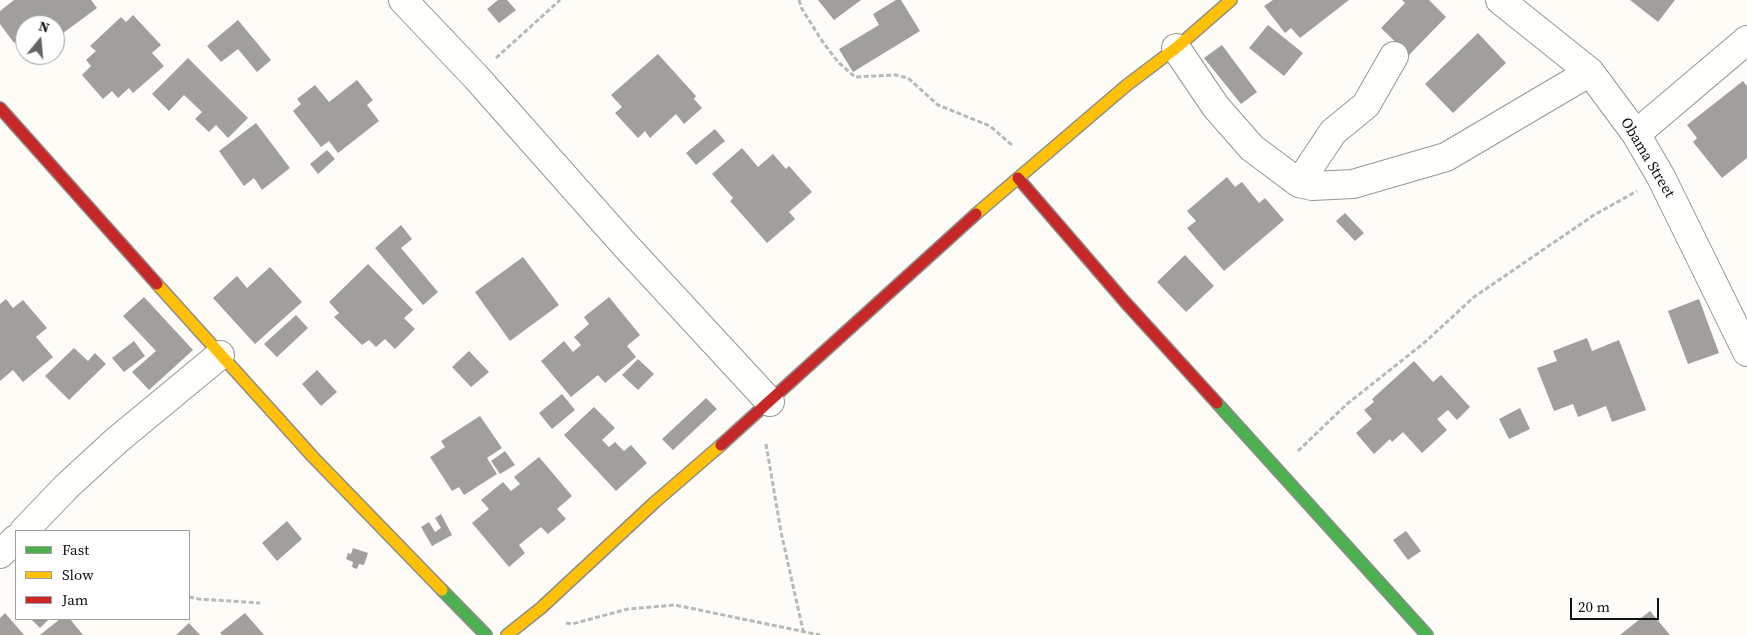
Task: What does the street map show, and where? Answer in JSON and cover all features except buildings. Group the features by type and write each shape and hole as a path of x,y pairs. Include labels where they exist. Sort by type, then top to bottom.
{"street":[{"path":"403,0 476,77 766,405"},
{"path":"507,635 541,608 655,502 766,405 1018,178 1127,85 1176,48 1232,0"},
{"name":"Obama Street","path":"1500,0 1590,72 1636,134 1661,177 1747,352"},
{"path":"1636,134 1747,40"},
{"path":"1176,48 1216,107 1252,148 1299,183 1329,186 1353,184 1446,157 1590,72"},
{"path":"1299,183 1333,132 1366,105 1394,56"},
{"path":"0,108 313,457 486,635"},
{"path":"1018,178 1125,302 1427,635"},
{"path":"25,530 66,487 109,448 220,355"},
{"path":"0,554 15,540"}],"path":[{"path":"476,77 560,0"},
{"path":"799,0 802,9 822,41 838,62 856,77 895,75 908,78 938,105 990,126 1033,166"},
{"path":"1278,470 1347,404 1424,343 1474,297 1594,215 1661,177"},
{"path":"766,405 780,532 804,635"},
{"path":"190,597 198,600 260,604"},
{"path":"564,623 572,624 628,609 675,605 820,635"}],"traffic: fast":[{"path":"1217,403 1427,635"},
{"path":"442,590 486,635"}],"traffic: slow":[{"path":"976,214 1127,85 1176,48 1231,0"},
{"path":"157,284 313,457 442,590"},
{"path":"507,635 541,608 655,502 721,445"}],"traffic: jam":[{"path":"0,108 157,284"},
{"path":"1018,178 1125,302 1217,403"},
{"path":"721,445 976,214"}]}
